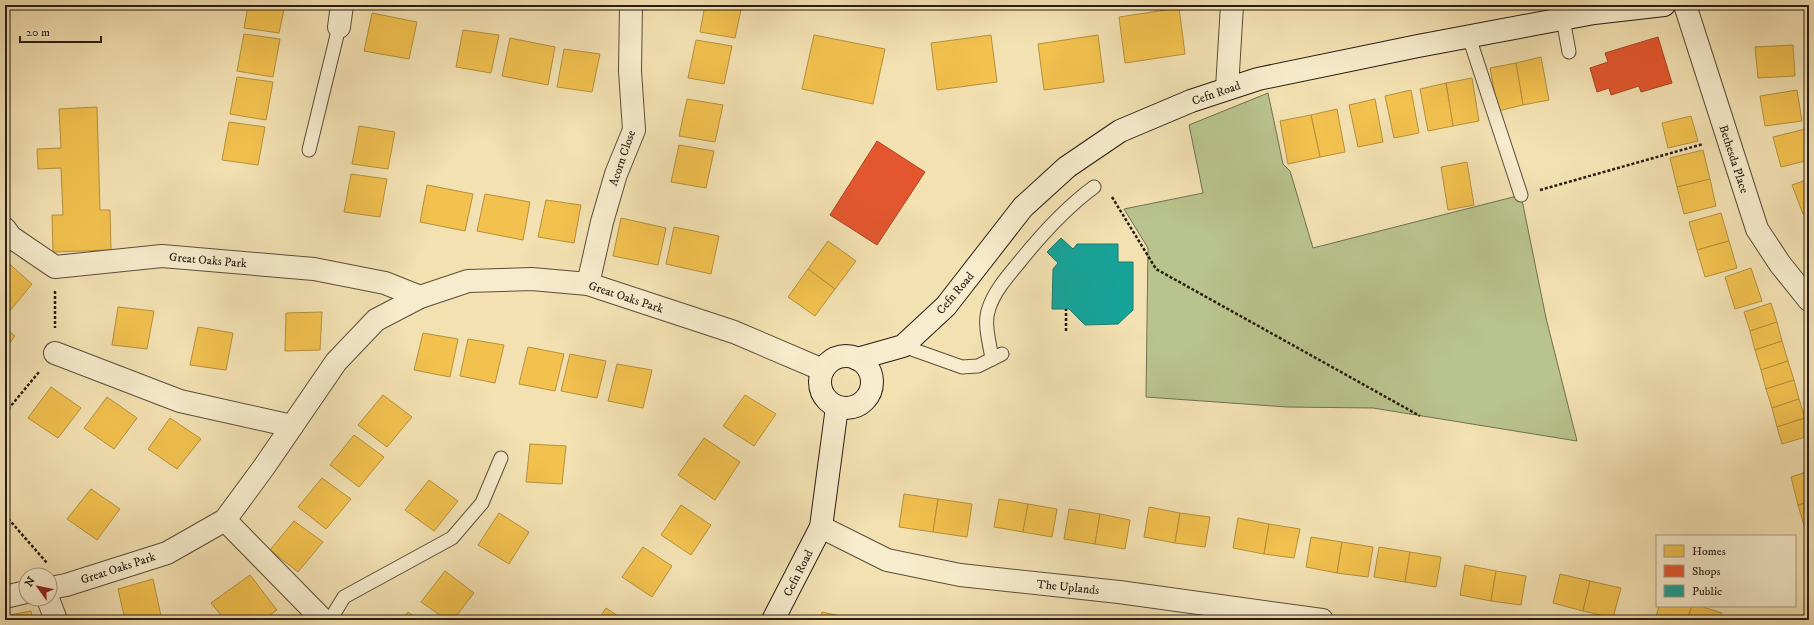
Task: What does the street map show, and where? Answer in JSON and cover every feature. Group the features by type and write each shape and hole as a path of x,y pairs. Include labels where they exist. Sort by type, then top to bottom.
{"street":[{"path":"339,27 342,5"},
{"name":"Acorn Close","path":"588,284 602,222 616,174 634,130 630,71 631,5"},
{"path":"1227,88 1232,5"},
{"name":"Cefn Road","path":"823,370 831,361 842,356 858,359 903,346 946,306 1023,207 1067,166 1120,131 1227,88 1258,79 1594,13 1664,5"},
{"name":"Bethesda Place","path":"1685,5 1757,229 1780,264 1809,300"},
{"path":"5,229 11,237 54,267"},
{"name":"Great Oaks Park","path":"54,267 162,256 314,269 385,283 420,297"},
{"name":"Great Oaks Park","path":"58,586 168,553 226,520 336,362 376,320 420,297 468,281 532,279 588,284 734,332 823,370"},
{"path":"55,353 180,401 292,426"},
{"path":"823,370 820,376 820,389 823,396 837,407 852,408 862,402 868,395 872,384 870,374 865,365 858,359"},
{"name":"Cefn Road","path":"773,620 821,527 837,407"},
{"path":"226,520 323,620"},
{"name":"The Uplands","path":"821,527 887,560 960,575 1120,592 1322,620"},
{"path":"5,597 18,594"},
{"path":"51,607 56,620"}],"lane":[{"path":"1563,19 1569,52"},
{"path":"309,150 339,27"},
{"path":"1469,37 1521,195"},
{"path":"903,346 962,367 978,366 997,357 987,316 997,291 1034,243 1078,199 1094,187"},
{"path":"330,620 344,598 452,538 482,503 501,458"}],"path":[{"path":"1521,195 1727,138"},
{"path":"1109,191 1119,210 1156,269 1420,416"},
{"path":"5,413 55,353 54,267"},
{"path":"1066,309 1066,331"},
{"path":"5,515 44,567"}],"green space":[{"path":"1268,93 1283,164 1290,171 1313,248 1521,195 1546,318 1577,441 1373,408 1287,407 1146,397 1148,248 1124,209 1203,193 1189,125"}],"building: Homes":[{"path":"248,5 285,5 279,33 244,28"},
{"path":"705,5 742,5 735,38 700,32"},
{"path":"1179,8 1185,54 1125,63 1119,17"},
{"path":"372,13 417,22 409,59 364,51"},
{"path":"463,30 499,35 491,73 456,67"},
{"path":"244,34 280,39 273,77 237,71"},
{"path":"814,35 885,49 873,104 802,89"},
{"path":"991,35 997,82 937,90 931,43"},
{"path":"1098,35 1104,82 1044,90 1038,44"},
{"path":"510,38 555,47 548,85 502,76"},
{"path":"696,40 732,46 724,84 688,78"},
{"path":"1793,45 1795,76 1758,78 1755,47"},
{"path":"564,49 600,54 592,92 557,87"},
{"path":"1541,57 1549,100 1523,105 1516,63"},
{"path":"1516,63 1523,105 1498,111 1490,68"},
{"path":"237,77 273,82 266,120 230,114"},
{"path":"1472,78 1479,121 1453,126 1446,83"},
{"path":"1446,83 1453,126 1428,131 1420,89"},
{"path":"1411,90 1419,133 1394,138 1385,96"},
{"path":"1797,90 1802,121 1765,126 1760,96"},
{"path":"687,99 723,105 715,142 679,136"},
{"path":"1375,99 1383,142 1358,147 1349,105"},
{"path":"97,107 100,210 110,210 111,250 53,252 52,215 63,215 61,168 38,169 37,149 61,148 59,109"},
{"path":"1337,109 1345,152 1320,157 1311,115"},
{"path":"1311,115 1320,157 1288,164 1280,121"},
{"path":"1691,116 1698,141 1668,148 1662,123"},
{"path":"229,122 265,127 258,165 222,160"},
{"path":"359,126 395,132 388,169 352,164"},
{"path":"1809,128 1809,160 1781,167 1773,137"},
{"path":"679,145 714,151 706,188 671,182"},
{"path":"1703,150 1710,179 1677,187 1670,158"},
{"path":"1467,162 1474,205 1448,210 1441,167"},
{"path":"351,174 387,179 380,217 344,212"},
{"path":"1710,179 1716,206 1684,214 1677,187"},
{"path":"1809,179 1809,212 1803,214 1792,185"},
{"path":"427,185 473,194 465,231 420,222"},
{"path":"485,194 530,202 523,240 477,231"},
{"path":"546,200 581,205 574,243 538,237"},
{"path":"1721,213 1729,241 1697,250 1689,222"},
{"path":"621,218 666,228 658,265 613,256"},
{"path":"674,227 719,236 711,274 666,264"},
{"path":"828,241 856,261 835,289 808,269"},
{"path":"1729,241 1737,268 1705,277 1697,250"},
{"path":"5,260 32,284 9,312 5,308"},
{"path":"1751,268 1762,301 1735,309 1725,277"},
{"path":"808,269 835,289 815,316 788,297"},
{"path":"1771,303 1777,322 1750,331 1744,312"},
{"path":"118,307 154,311 147,349 112,345"},
{"path":"322,312 320,350 285,351 286,313"},
{"path":"1777,322 1782,341 1755,350 1750,331"},
{"path":"198,327 233,333 226,370 190,365"},
{"path":"5,328 15,336 5,349"},
{"path":"423,333 458,339 450,377 414,370"},
{"path":"468,339 504,345 495,383 460,376"},
{"path":"1782,341 1788,361 1761,370 1755,350"},
{"path":"528,347 564,354 555,391 519,384"},
{"path":"570,354 606,361 597,398 561,391"},
{"path":"1788,361 1794,380 1766,389 1761,370"},
{"path":"617,364 652,370 643,408 608,401"},
{"path":"1794,380 1799,399 1772,408 1766,389"},
{"path":"51,387 81,408 58,438 28,418"},
{"path":"383,395 412,417 387,447 358,425"},
{"path":"745,395 776,414 754,446 723,426"},
{"path":"107,397 137,418 114,449 84,428"},
{"path":"1799,399 1805,418 1777,427 1772,408"},
{"path":"170,418 201,439 177,469 148,449"},
{"path":"1805,418 1809,436 1782,444 1777,427"},
{"path":"354,435 384,457 359,487 330,465"},
{"path":"704,438 740,462 715,500 678,475"},
{"path":"530,444 566,446 562,484 526,482"},
{"path":"1809,471 1809,502 1798,505 1791,477"},
{"path":"322,478 351,499 326,529 298,507"},
{"path":"429,480 458,501 434,531 405,510"},
{"path":"91,489 120,509 97,540 67,519"},
{"path":"904,494 938,499 933,532 899,527"},
{"path":"938,499 972,504 967,537 933,532"},
{"path":"999,499 1028,504 1023,532 994,527"},
{"path":"1809,502 1809,531 1806,532 1798,505"},
{"path":"1028,504 1057,509 1052,537 1023,532"},
{"path":"681,505 711,525 691,555 661,535"},
{"path":"1149,507 1180,513 1175,543 1144,537"},
{"path":"1069,509 1100,514 1095,544 1064,539"},
{"path":"499,513 529,532 509,564 478,545"},
{"path":"1180,513 1210,517 1205,547 1175,543"},
{"path":"1100,514 1130,520 1125,549 1095,544"},
{"path":"1238,518 1269,524 1264,554 1233,548"},
{"path":"294,521 323,542 298,572 270,550"},
{"path":"1269,524 1300,529 1294,558 1264,554"},
{"path":"1311,537 1342,542 1337,573 1306,567"},
{"path":"1342,542 1373,547 1368,577 1337,573"},
{"path":"643,547 672,566 652,597 622,577"},
{"path":"1379,547 1410,552 1405,582 1374,577"},
{"path":"1410,552 1441,557 1436,587 1405,582"},
{"path":"1465,565 1496,571 1491,601 1460,595"},
{"path":"445,571 474,593 453,620 447,620 421,602"},
{"path":"1496,571 1526,576 1521,605 1491,601"},
{"path":"1560,574 1590,581 1583,611 1553,603"},
{"path":"250,575 277,610 263,620 225,620 211,603"},
{"path":"153,579 161,616 147,620 125,620 118,589"},
{"path":"1590,581 1621,588 1613,618 1583,611"},
{"path":"1659,607 1692,607 1687,620 1655,620"},
{"path":"1692,607 1703,607 1722,613 1720,620 1687,620"},
{"path":"606,608 624,620 598,620"},
{"path":"31,611 33,620 5,620 5,616"},
{"path":"408,612 420,620 402,620"},
{"path":"822,612 850,618 850,620 820,620"}],"building: Shops":[{"path":"1658,37 1672,83 1641,92 1639,86 1611,95 1609,88 1597,92 1590,68 1608,62 1605,53"},
{"path":"877,141 925,172 877,245 830,215"}],"building: Public":[{"path":"1061,238 1073,249 1077,244 1118,244 1118,262 1133,262 1133,310 1118,324 1085,325 1069,309 1052,309 1053,269 1058,263 1047,252"}]}
